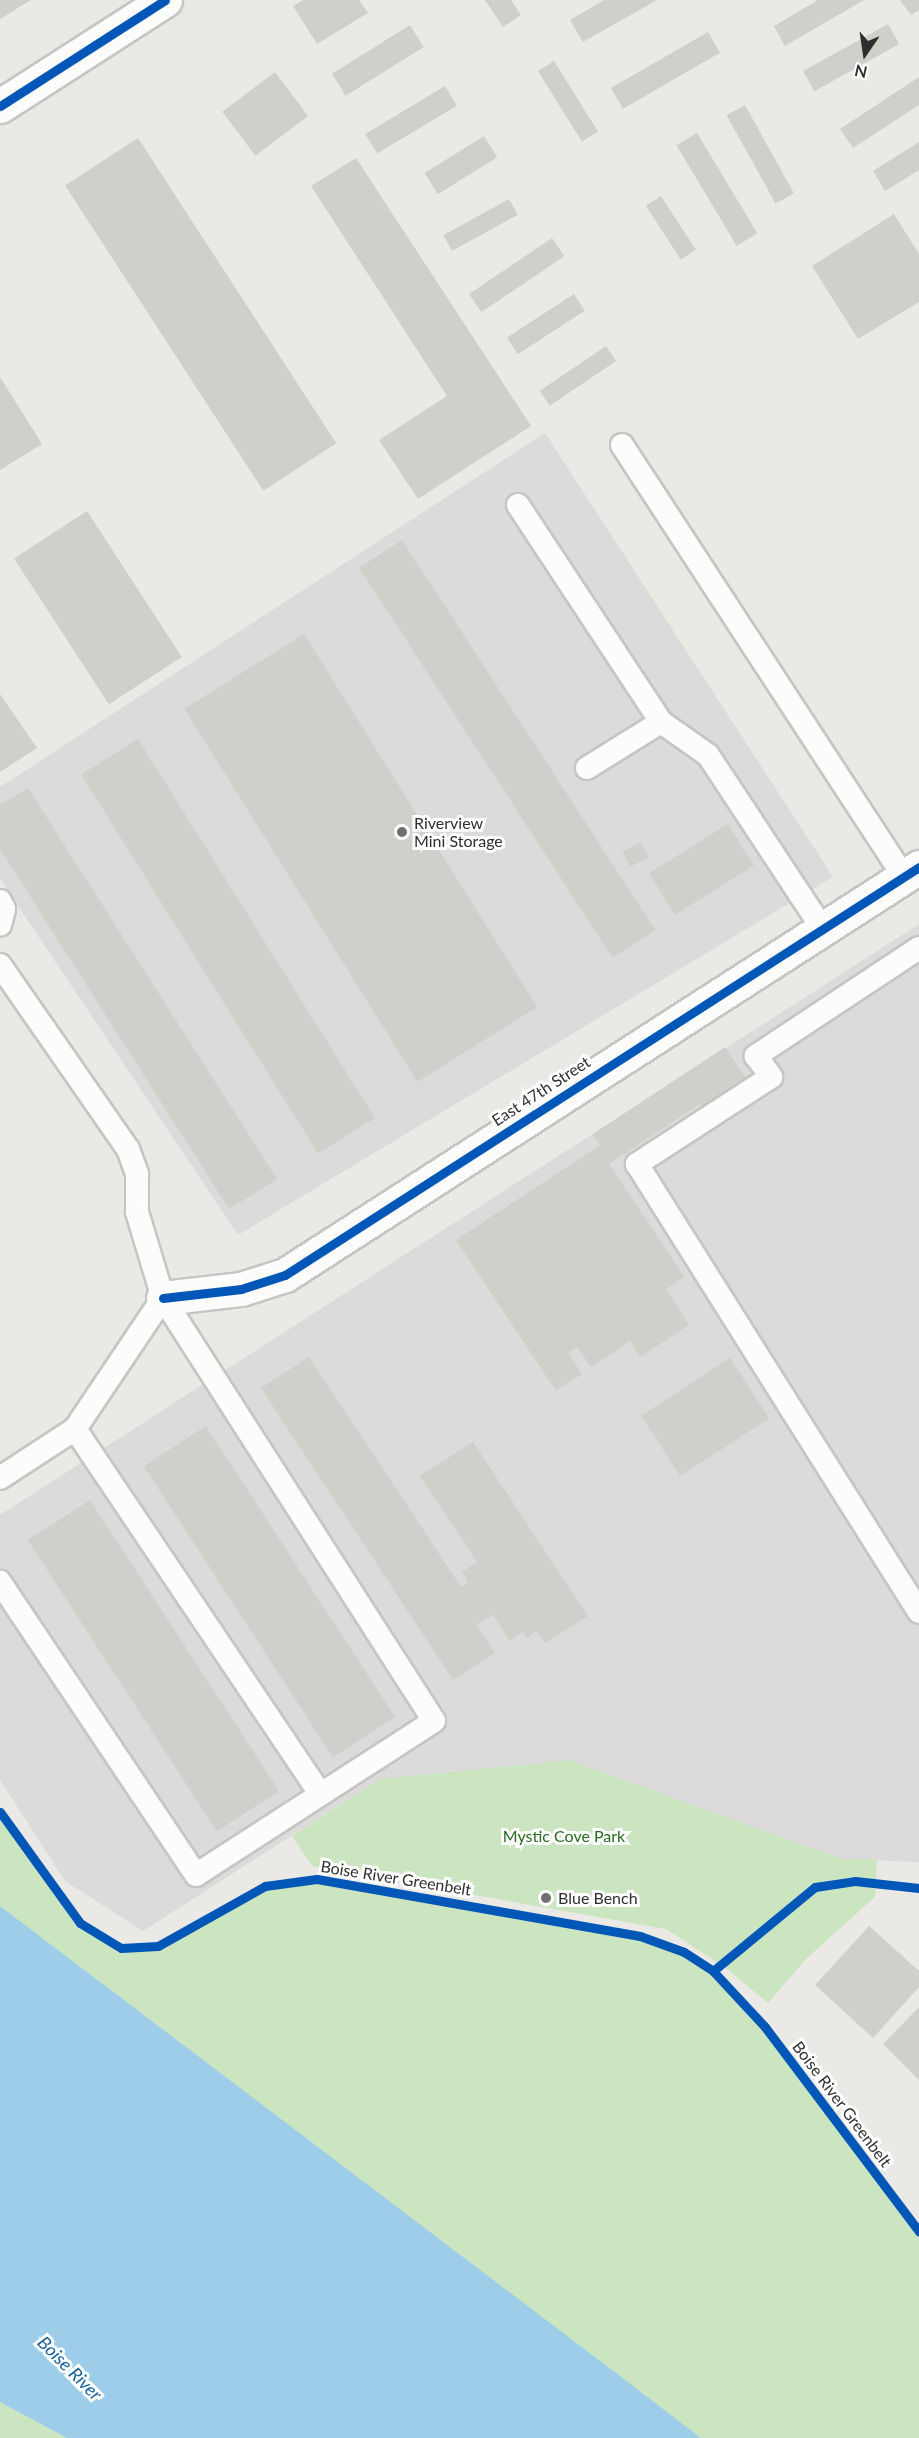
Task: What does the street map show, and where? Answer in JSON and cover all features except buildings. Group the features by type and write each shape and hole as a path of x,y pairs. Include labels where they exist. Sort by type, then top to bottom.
{"street":[{"path":"0,105 165,0"},
{"name":"East 47th Street","path":"163,1298 241,1289 285,1275 912,872"}],"lane":[{"path":"622,446 912,872"},
{"path":"518,505 661,722 708,755 822,928"},
{"path":"587,768 661,722"},
{"path":"0,901 4,909 0,925"},
{"path":"919,948 756,1056 771,1077 638,1164 919,1612"},
{"path":"0,965 128,1149 137,1174 137,1212 163,1298 434,1721 196,1875 0,1582"},
{"path":"0,1478 75,1429 163,1298"},
{"path":"75,1429 320,1794"}],"shaded area":[{"name":"Riverview Mini Storage","path":"545,433 833,877 238,1235 0,879 0,787"},
{"path":"919,924 919,1862 842,1859 569,1760 380,1779 143,1931 65,1881 0,1780 0,1515"}],"green space":[{"name":"Mystic Cove Park","path":"569,1760 842,1859 877,1859 875,1897 807,1958 768,2003 727,1969 666,1929 312,1866 292,1836 380,1779"},
{"path":"0,1812 80,1923 121,1948 158,1946 265,1886 317,1879 640,1936 684,1952 713,1971 790,2058 919,2231 919,2438 701,2438 0,1906"},
{"path":"0,2402 67,2438 0,2438"}],"water":[{"name":"Boise River","path":"0,1906 701,2438 67,2438 0,2402"}],"cycle path":[{"path":"0,106 165,0"},
{"path":"163,1298 241,1289 285,1275 919,867"},
{"name":"Boise River Greenbelt","path":"0,1812 80,1923 121,1948 158,1946 265,1886 317,1879 640,1936 684,1952 713,1971 765,2027 919,2231"},
{"path":"713,1971 815,1887 855,1881 919,1888"}],"place":[{"name":"Riverview Mini Storage","path":"402,832"},
{"name":"Blue Bench","path":"546,1898"}]}
